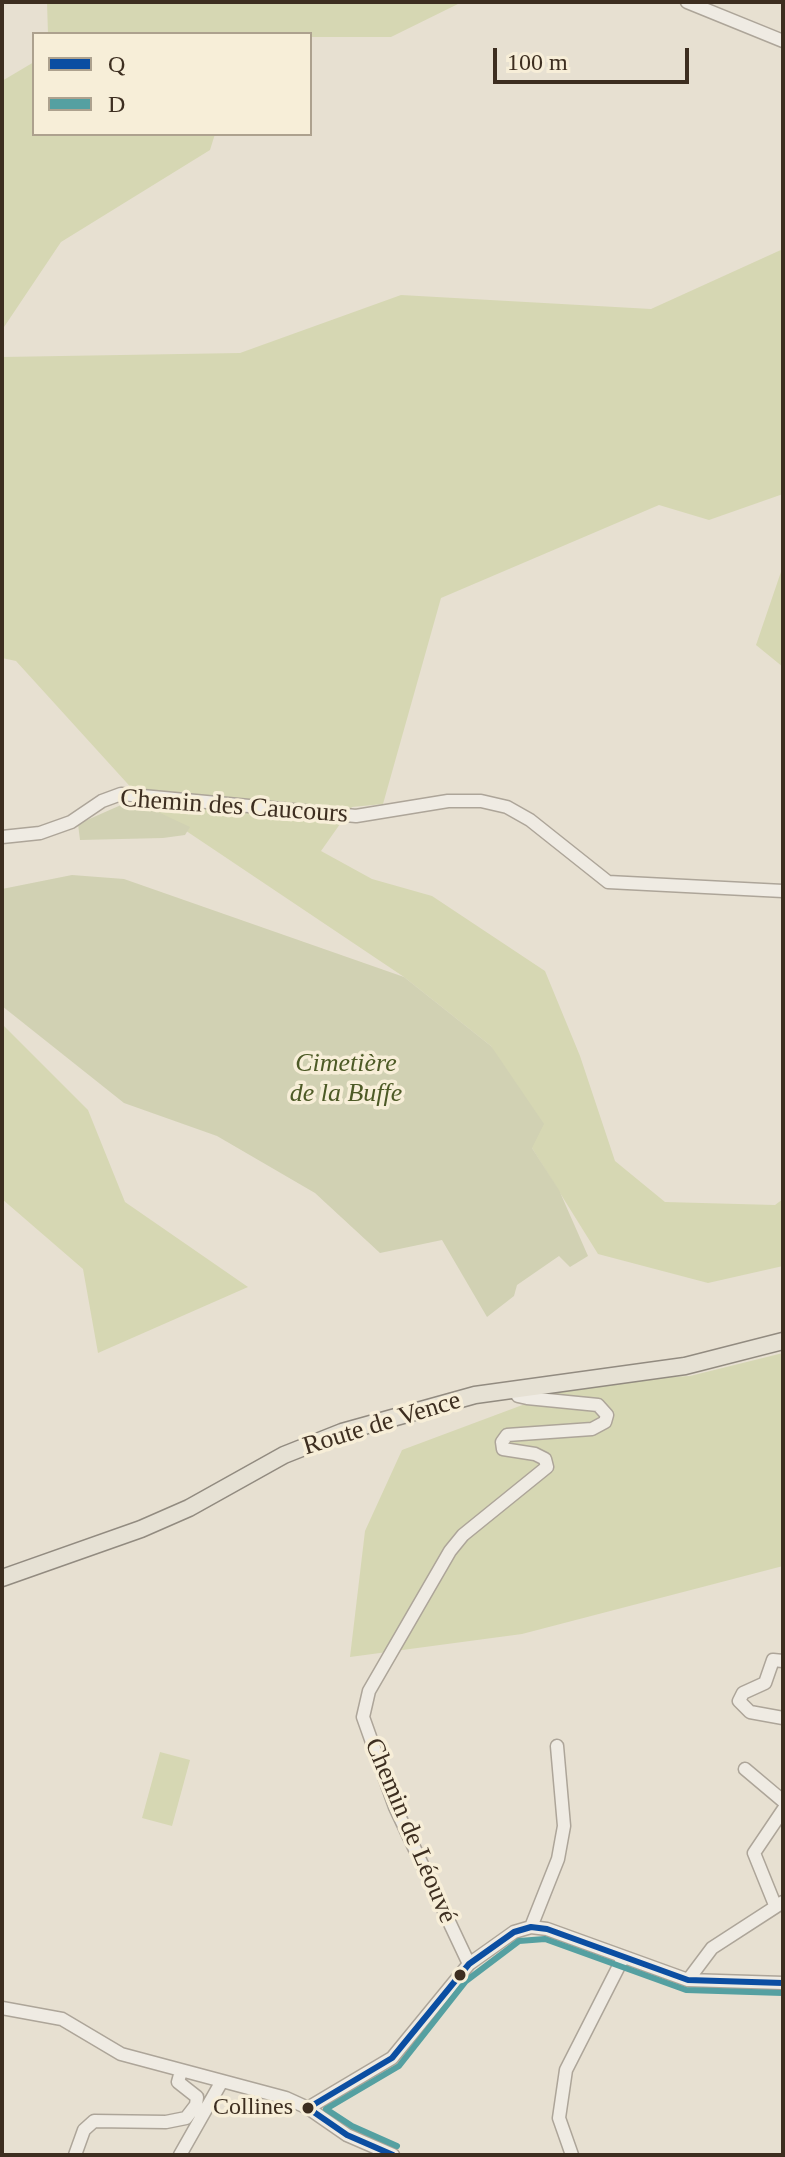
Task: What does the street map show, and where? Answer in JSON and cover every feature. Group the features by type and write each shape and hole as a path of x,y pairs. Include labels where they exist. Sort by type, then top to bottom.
{"main road":[{"name":"Route de Vence","path":"2,1578 153,1524 284,1455 342,1432 475,1395 685,1366 783,1341"}],"street":[{"path":"687,2 783,41"},
{"name":"Chemin des Caucours","path":"2,837 40,833 71,822 102,801 121,794 356,816 448,801 481,801 507,807 530,820 608,882 783,891"},
{"name":"Chemin de Léouvé","path":"469,1964 395,1807 363,1717 369,1691 450,1551 463,1535 547,1467 545,1459 535,1454 503,1449 502,1442 507,1435 592,1429 605,1422 607,1415 598,1405 527,1398 518,1396 513,1389"},
{"path":"783,1661 773,1660 765,1683 743,1693 739,1701 750,1712 783,1718"},
{"path":"531,1927 558,1859 564,1826 557,1746"},
{"path":"745,1769 783,1801"},
{"path":"688,1980 712,1948 779,1904 754,1853 783,1810"},
{"path":"308,2108 392,2058 469,1964 514,1932 531,1927 547,1929 688,1980 783,1983"},
{"path":"572,2155 559,2118 566,2070 623,1958"},
{"path":"2,2008 62,2019 121,2054 308,2108 347,2135 393,2155"},
{"path":"75,2155 84,2130 94,2121 166,2122 186,2118 196,2105 197,2097 178,2082 181,2071"},
{"path":"180,2155 222,2081"}],"green space":[{"path":"47,2 462,2 391,37 312,37 312,32 48,32"},
{"path":"32,63 32,136 214,136 210,150 61,242 2,330 2,81"},
{"path":"783,249 783,494 709,520 659,505 441,598 383,804 352,807 321,851 372,879 432,896 545,971 580,1056 615,1161 665,1202 775,1205 783,1199 783,1266 708,1283 598,1254 532,1148 491,1046 404,977 146,804 16,661 2,658 2,357 240,353 401,295 651,309"},
{"path":"783,566 783,667 756,645"},
{"path":"141,804 190,827 185,835 163,838 80,840 78,824 121,805"},
{"name":"Cimetière de la Buffe","path":"72,875 124,879 404,977 491,1046 544,1124 532,1148 559,1190 588,1256 570,1267 559,1256 517,1285 514,1296 487,1317 442,1240 380,1253 315,1193 217,1136 124,1103 2,1006 2,889"},
{"path":"2,1024 88,1110 125,1202 248,1287 98,1353 83,1269 2,1199"},
{"path":"783,1353 783,1566 522,1634 350,1657 365,1531 402,1450 584,1382 690,1376"},
{"path":"160,1752 190,1760 172,1826 142,1818"}],"transit line":[{"name":"Q","path":"308,2108 392,2058 469,1964 514,1932 531,1927 547,1929 688,1980 783,1983"},
{"name":"D","path":"397,2146 352,2126 326,2109 399,2066 466,1981 519,1941 545,1939 686,1990 783,1993"},
{"name":"Q","path":"308,2108 347,2135 393,2155"}],"place":[{"name":"Collines","path":"308,2108"}]}
